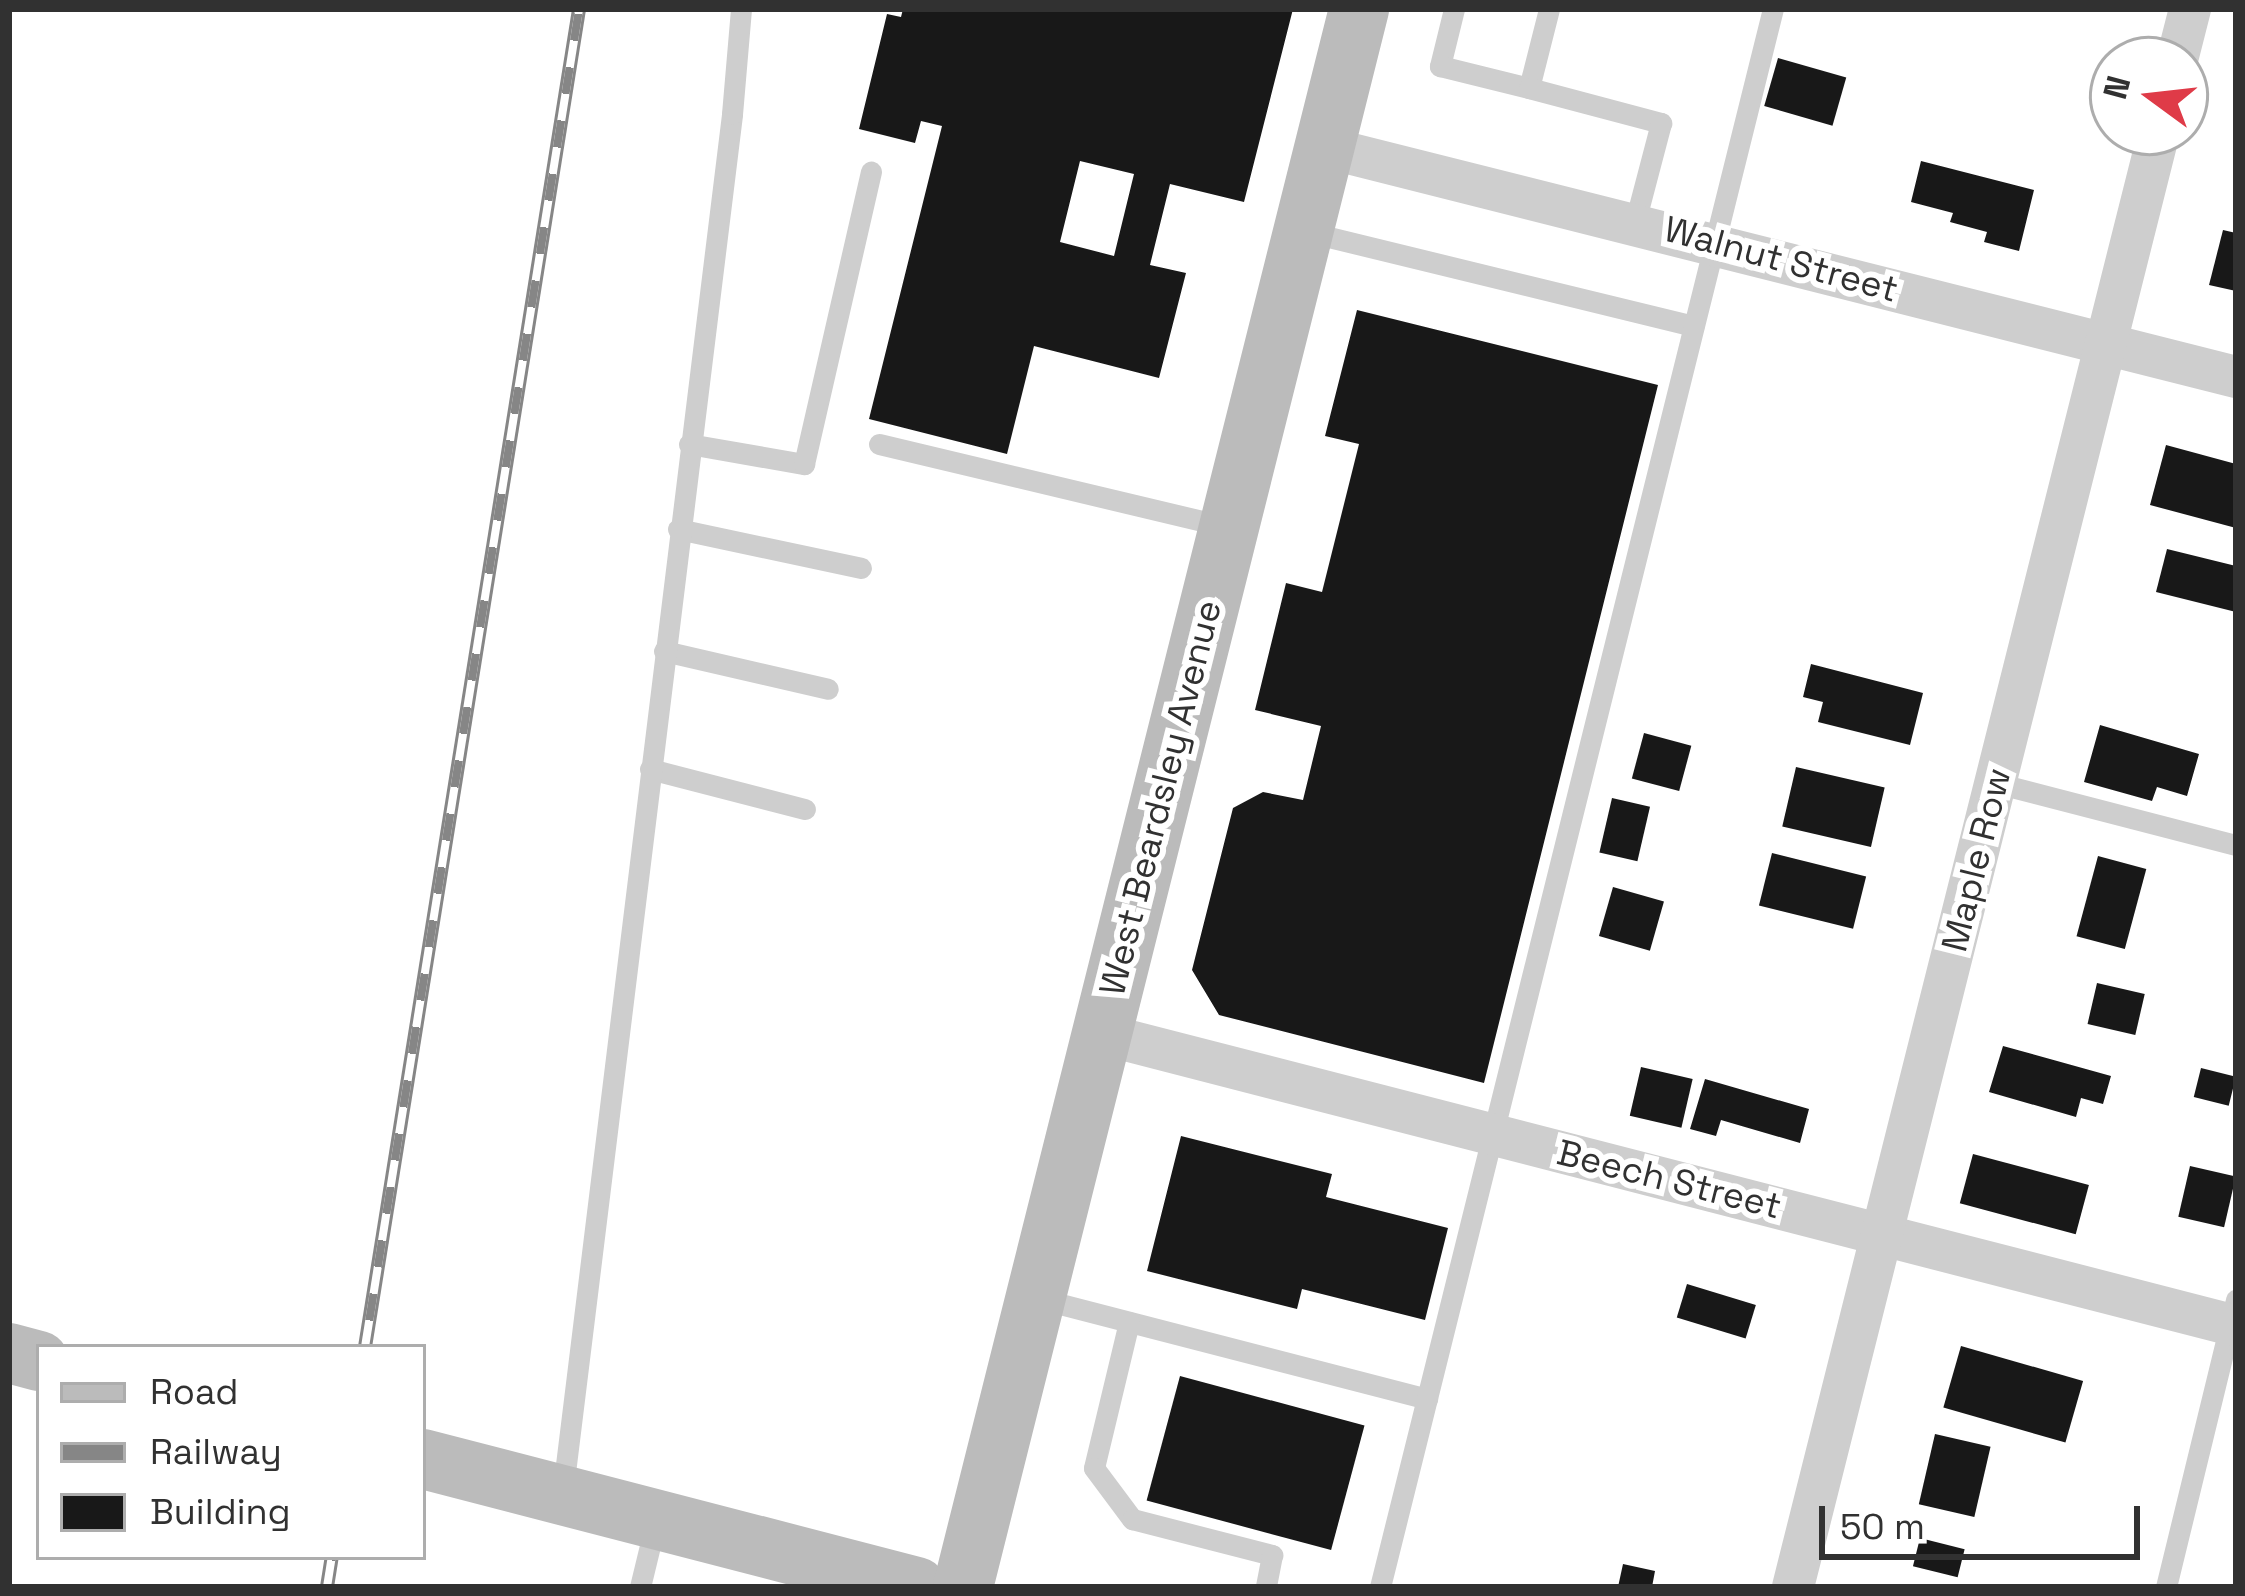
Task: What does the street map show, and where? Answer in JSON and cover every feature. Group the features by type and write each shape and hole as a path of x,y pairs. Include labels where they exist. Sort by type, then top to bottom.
{"main road":[{"name":"West Beardsley Avenue","path":"963,1587 1359,9"},
{"path":"426,1461 917,1587"}],"street":[{"name":"Walnut Street","path":"1324,147 2236,377"},
{"name":"Maple Row","path":"1793,1587 2153,156"},
{"name":"Beech Street","path":"1102,1034 1883,1235 2234,1316"}],"lane":[{"path":"562,1495 741,9"},
{"path":"1454,9 1440,66 1661,123 1635,222"},
{"path":"1529,88 1549,9"},
{"path":"1380,1587 1773,9"},
{"path":"689,444 804,464 871,172"},
{"path":"1304,231 1694,326"},
{"path":"879,444 1229,527"},
{"path":"679,530 861,568"},
{"path":"664,651 828,689"},
{"path":"650,769 805,809"},
{"path":"1996,783 2236,845"},
{"path":"1036,1298 1427,1399"},
{"path":"2166,1587 2234,1316"},
{"path":"1129,1322 1094,1468 1132,1519 1272,1555 1266,1587"},
{"path":"640,1587 656,1520"}],"building":[{"path":"903,9 1293,9 1244,202 1170,184 1150,265 1186,273 1159,378 1034,346 1007,454 869,419 942,126 921,121 915,143 859,129 887,14 901,17","holes":["1080,161 1134,174 1114,256 1060,242"]},
{"path":"1778,58 1846,78 1832,126 1764,106"},
{"path":"1921,161 2034,190 2019,251 1984,242 1987,232 1950,222 1953,213 1911,202"},
{"path":"2223,230 2236,233 2236,291 2209,285"},
{"path":"1357,310 1658,385 1484,1083 1219,1015 1192,970 1233,808 1263,792 1303,800 1321,726 1255,710 1286,583 1322,592 1359,444 1325,436"},
{"path":"2166,445 2236,464 2236,528 2150,505"},
{"path":"2167,549 2236,566 2236,612 2156,592"},
{"path":"1811,664 1923,693 1910,745 1818,722 1823,702 1803,697"},
{"path":"2100,725 2199,754 2187,796 2157,787 2152,801 2084,782"},
{"path":"1644,733 1691,746 1679,791 1632,778"},
{"path":"1796,767 1885,787 1871,847 1782,826"},
{"path":"1612,798 1650,807 1637,861 1599,853"},
{"path":"1772,853 1866,876 1853,929 1759,905"},
{"path":"2098,856 2146,869 2125,949 2077,936"},
{"path":"1613,887 1664,902 1650,951 1599,936"},
{"path":"2097,983 2145,994 2135,1035 2088,1024"},
{"path":"2003,1046 2111,1076 2103,1104 2081,1098 2076,1117 1989,1092"},
{"path":"1641,1067 1693,1079 1681,1128 1630,1116"},
{"path":"2201,1068 2236,1077 2229,1106 2194,1097"},
{"path":"1705,1079 1809,1109 1800,1143 1721,1120 1716,1136 1690,1129"},
{"path":"1181,1136 1332,1174 1326,1197 1448,1228 1425,1320 1302,1289 1297,1309 1147,1271"},
{"path":"1973,1154 2089,1185 2076,1234 1960,1203"},
{"path":"2190,1166 2236,1177 2224,1227 2178,1217"},
{"path":"1687,1284 1756,1305 1746,1339 1677,1317"},
{"path":"1961,1346 2083,1381 2065,1443 1943,1408"},
{"path":"1180,1376 1364,1425 1331,1550 1147,1501"},
{"path":"1935,1434 1991,1447 1974,1517 1919,1504"},
{"path":"1920,1538 1965,1549 1958,1577 1913,1566"},
{"path":"1623,1564 1655,1571 1652,1587 1618,1587"}],"railway":[{"path":"365,1344 579,9"},
{"path":"327,1587 332,1560"}]}
